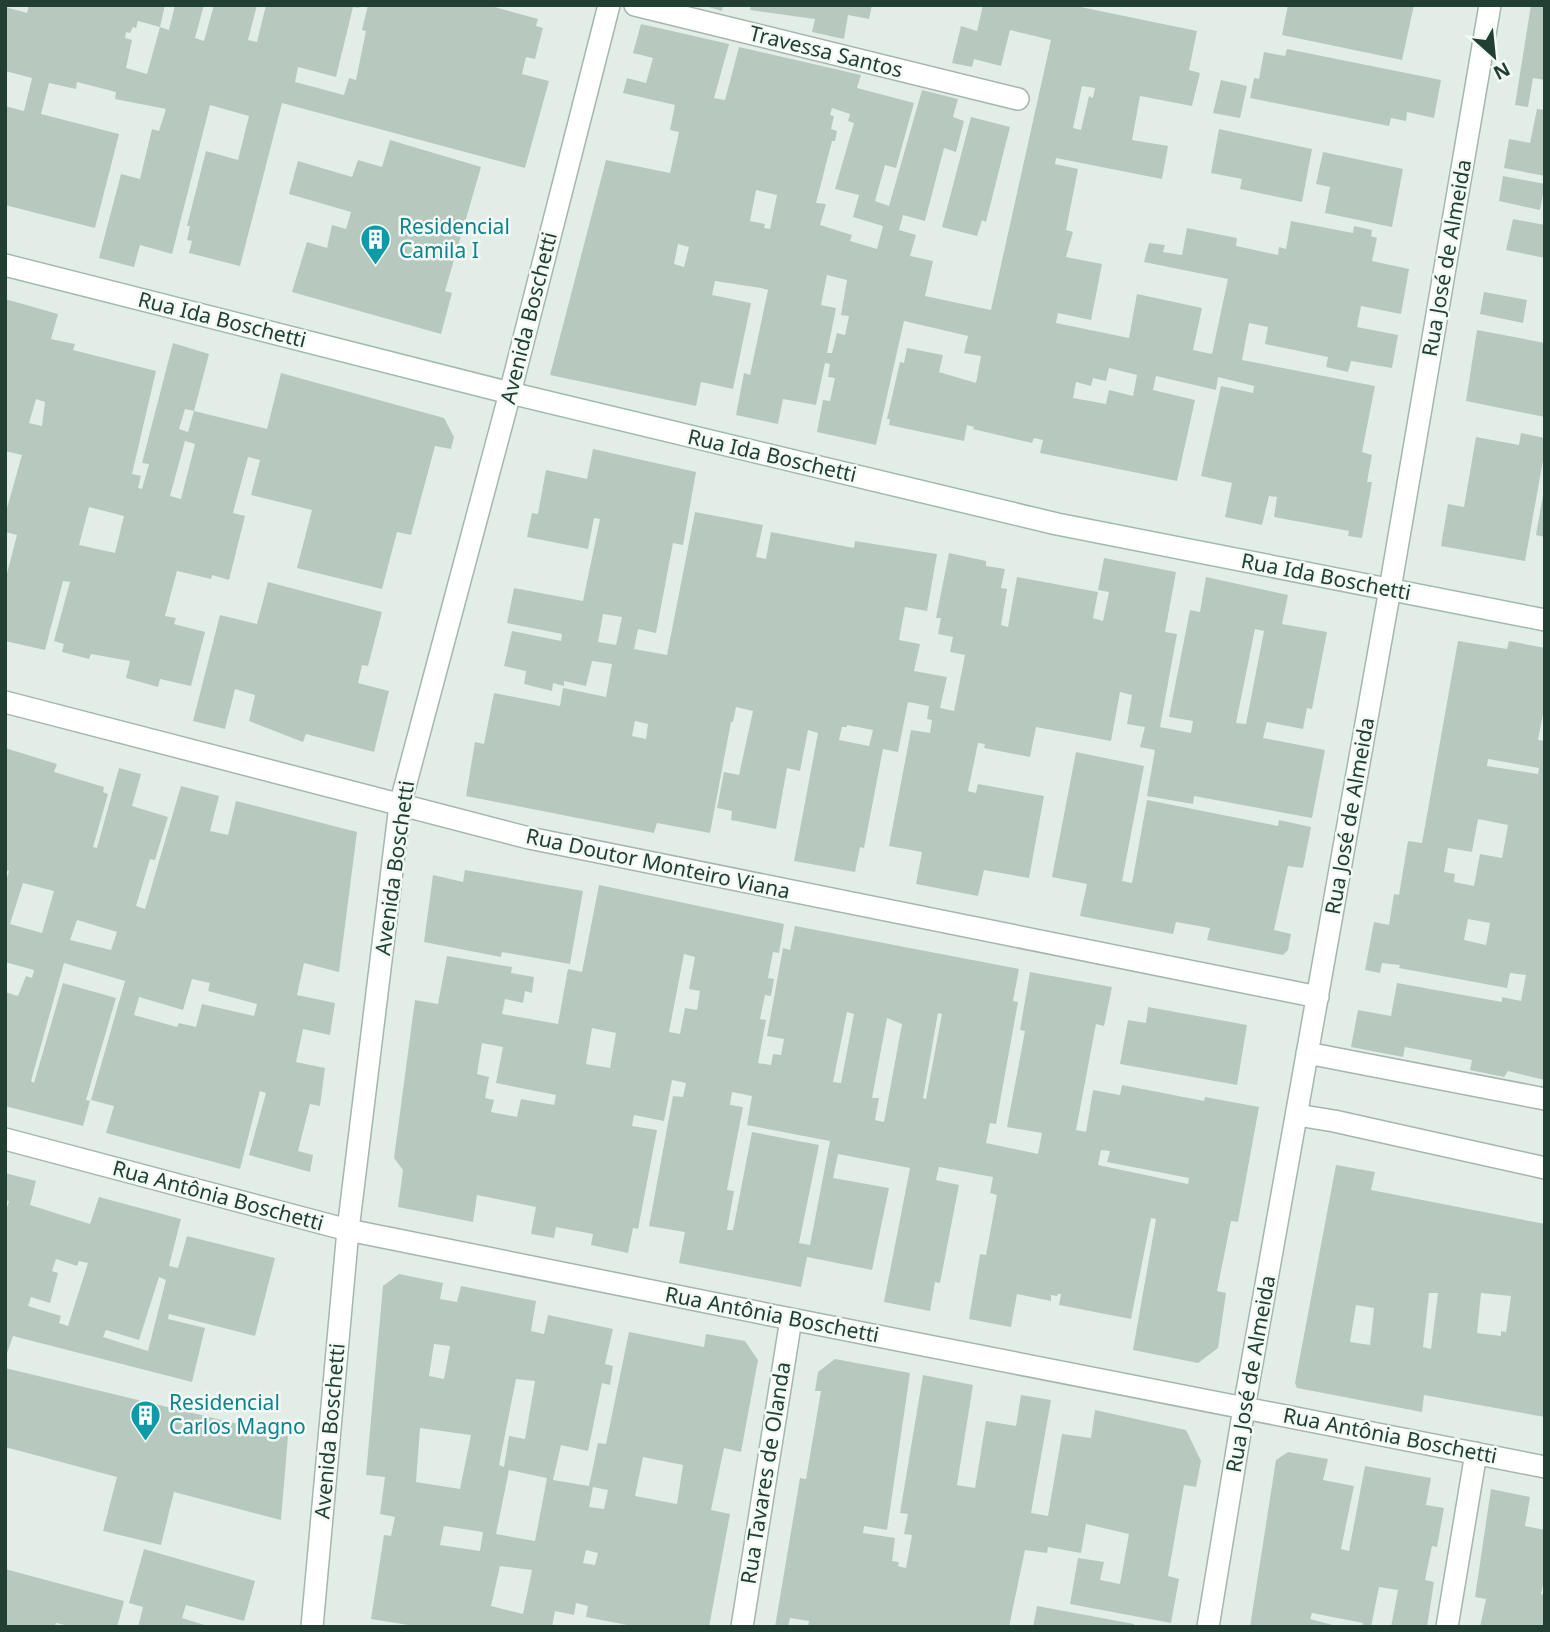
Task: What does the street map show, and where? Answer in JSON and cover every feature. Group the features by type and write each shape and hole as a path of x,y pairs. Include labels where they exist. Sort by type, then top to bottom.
{"street":[{"name":"Avenida Boschetti","path":"312,1627 348,1230 400,805 510,393 609,5"},
{"name":"Travessa Santos","path":"635,5 1018,99"},
{"name":"Rua José de Almeida","path":"1208,1627 1490,5"},
{"name":"Rua Ida Boschetti","path":"5,265 510,393 1057,524 1545,620"},
{"name":"Rua Doutor Monteiro Viana","path":"5,702 529,838 1318,997"},
{"path":"1307,1053 1545,1099"},
{"path":"1297,1115 1545,1168"},
{"name":"Rua Antônia Boschetti","path":"5,1139 348,1230 1545,1467"},
{"name":"Rua Tavares de Olanda","path":"742,1627 791,1319"},
{"path":"1447,1627 1476,1453"}],"building":[{"path":"29,5 165,5 160,27 169,30 175,5 204,5 195,38 204,41 214,5 257,5 248,40 257,42 266,5 359,5 359,8 353,7 336,77 298,67 295,82 344,95 349,78 356,80 366,31 362,30 368,5 487,5 538,19 536,26 543,28 535,59 526,57 522,74 549,81 525,168 282,103 240,266 189,253 192,241 187,240 190,226 187,226 206,151 238,160 249,116 210,105 172,254 140,245 134,267 99,258 121,174 140,179 152,129 159,131 166,109 115,99 116,92 77,82 76,89 49,83 41,114 119,134 95,228 5,205 5,106 24,111 32,78 5,71 5,7 27,13","holes":["138,21 160,27 147,74 126,68 132,40 125,38 126,32 130,33 133,27 136,28"]},
{"path":"702,5 723,5 722,11"},
{"path":"751,5 872,5 869,19 848,15 844,39 812,32 815,19 750,10"},
{"path":"983,5 1071,5 1197,31 1189,70 1200,73 1192,106 1140,96 1132,140 1168,146 1162,179 1056,158 1055,164 1078,169 1066,230 1073,232 1066,257 1102,264 1091,320 1058,313 1056,323 1129,338 1137,294 1202,308 1193,350 1212,354 1228,279 1144,262 1149,243 1165,245 1163,252 1182,255 1187,228 1237,238 1236,246 1278,255 1279,247 1286,249 1291,221 1353,233 1354,226 1372,230 1371,236 1377,238 1372,261 1409,269 1401,314 1361,306 1357,327 1398,335 1392,368 1351,361 1348,372 1326,367 1328,357 1265,344 1268,327 1249,323 1242,360 1375,386 1362,452 1372,455 1367,482 1372,482 1362,538 1348,536 1349,531 1274,517 1277,497 1269,496 1262,525 1225,517 1232,483 1201,476 1221,386 1253,393 1254,386 1218,377 1216,390 1156,376 1153,390 1195,400 1177,481 1040,453 1043,440 1034,438 1032,443 973,429 974,427 967,425 964,441 889,425 890,419 887,419 900,362 904,363 907,348 943,355 939,372 976,383 981,356 964,353 968,336 904,321 876,445 817,432 823,400 830,401 835,378 828,377 830,364 825,363 816,405 783,399 778,424 736,415 744,373 750,375 768,290 761,288 715,281 712,295 751,303 733,389 701,382 696,406 550,375 606,160 670,173 679,132 670,130 675,105 623,93 627,78 646,83 653,58 633,53 641,24 729,44 714,98 725,100 739,47 861,75 857,88 914,103 896,168 885,165 875,201 889,206 922,90 958,99 953,117 964,121 956,152 944,148 925,221 903,215 899,230 916,235 910,256 933,261 925,296 991,310 1051,40 1010,30 1001,66 974,59 972,67 952,63 961,26 977,31","holes":["1082,86 1095,88 1093,98 1089,96 1081,130 1073,128","832,108 850,114 848,121 854,123 835,189 859,195 853,217 883,226 877,249 850,241 852,235 820,225 826,204 816,203 832,141 835,141 837,131 831,129 834,116 830,115","756,190 777,195 770,229 764,228 765,224 750,221","678,244 689,247 684,267 674,264","827,275 847,280 841,315 849,316 845,335 837,333 832,353 827,353 836,308 821,305","1109,368 1137,375 1133,396 1109,390 1106,404 1073,398 1076,382 1091,386 1093,378 1106,381"]},
{"path":"1288,5 1414,5 1402,60 1282,35"},
{"path":"1531,5 1545,5 1545,80 1533,78 1528,107 1515,105"},
{"path":"1287,49 1441,80 1434,118 1407,112 1406,121 1391,118 1389,126 1250,98 1254,78 1259,79 1264,52 1285,56"},
{"path":"1221,80 1247,86 1240,118 1213,113"},
{"path":"1537,109 1545,110 1545,176 1504,168 1509,139 1530,143"},
{"path":"971,117 1010,127 986,222 982,220 977,236 942,227"},
{"path":"1219,129 1312,149 1302,202 1240,189 1242,179 1211,173"},
{"path":"390,140 481,167 445,291 452,293 441,334 292,292 307,242 327,248 332,225 346,229 351,212 289,194 298,161 352,177 358,160 382,167"},
{"path":"1323,152 1403,169 1392,227 1325,213 1330,187 1316,184"},
{"path":"1503,176 1545,184 1540,210 1499,201"},
{"path":"1513,219 1545,225 1545,258 1506,250"},
{"path":"1484,292 1527,300 1523,323 1480,314"},
{"path":"5,299 58,314 51,339 75,344 73,350 156,371 132,474 141,476 138,488 142,489 149,464 142,463 173,343 209,354 194,411 267,429 281,373 444,418 454,437 451,449 435,446 411,535 397,532 382,589 297,568 312,510 251,495 260,460 248,457 233,513 245,516 229,580 177,571 165,616 176,618 174,624 205,632 191,686 160,679 158,687 126,678 130,661 91,654 89,659 62,652 64,644 54,641 70,582 63,581 45,650 5,641 5,581 17,535 5,532 5,515 22,455 5,451","holes":["36,399 45,402 42,426 29,423","185,409 194,411 188,432 179,429","185,441 195,444 181,499 170,496","89,507 124,516 115,553 79,545"]},
{"path":"1477,330 1545,343 1545,417 1466,401"},
{"path":"1521,433 1545,438 1525,561 1441,546 1448,504 1464,507 1476,437 1519,445"},
{"path":"593,449 696,472 683,545 673,543 656,633 638,629 634,649 667,655 695,512 763,525 756,557 766,559 771,532 854,548 855,541 937,554 927,611 905,607 899,640 920,644 914,671 947,677 940,708 954,711 965,655 950,652 953,637 938,634 941,618 936,618 949,553 986,561 986,566 1005,569 1001,588 1007,589 1001,625 1008,627 1017,577 1098,592 1093,618 1103,621 1109,592 1098,590 1104,558 1176,572 1165,632 1177,634 1160,727 1191,733 1193,721 1169,717 1190,610 1200,612 1206,577 1288,595 1282,624 1327,632 1312,709 1307,708 1303,729 1267,722 1263,738 1325,750 1312,818 1194,796 1193,804 1147,796 1155,750 1140,747 1145,727 1127,724 1132,695 1120,692 1111,741 1036,727 1030,757 984,748 985,744 978,743 968,791 976,793 978,784 1044,796 1029,878 984,870 978,896 916,884 922,852 889,846 911,730 930,733 932,720 927,719 929,706 908,702 898,752 883,749 864,848 860,847 855,872 794,861 818,733 808,730 800,771 787,768 776,829 731,820 732,811 717,808 724,772 739,775 753,711 736,707 710,833 657,823 654,833 466,796 475,742 484,744 494,693 560,706 563,688 606,697 612,664 592,661 586,686 564,681 564,686 553,683 552,691 524,684 526,671 504,666 512,631 561,641 562,634 507,623 514,588 583,601 600,519 594,518 588,549 527,537 532,513 538,514 546,470 587,479","holes":["603,614 622,617 616,645 598,642","1255,629 1264,631 1246,724 1236,723","635,721 648,724 646,739 632,736","842,727 873,730 869,746 839,740"]},
{"path":"1545,495 1545,537 1536,535"},
{"path":"268,582 382,612 368,666 362,665 358,683 389,691 374,752 306,734 303,742 249,721 255,695 235,689 225,729 193,721 220,615 257,624"},
{"path":"1458,641 1507,649 1509,641 1545,648 1545,704 1538,740 1545,741 1545,1080 1508,1071 1504,1077 1470,1070 1472,1060 1405,1047 1403,1057 1351,1047 1358,1010 1391,1016 1397,983 1502,1002 1502,997 1521,1001 1526,975 1510,973 1507,988 1399,968 1400,965 1382,963 1380,973 1365,970 1374,922 1389,925 1394,894 1399,895 1408,841 1422,843","holes":["1488,759 1539,768 1538,774 1487,766","1478,819 1508,825 1502,858 1480,854 1474,886 1454,882 1455,874 1444,872 1448,848 1472,852","1468,919 1490,923 1486,945 1464,940"]},
{"path":"5,748 57,764 54,772 104,787 103,792 108,794 93,847 97,848 119,768 141,774 132,806 168,817 155,860 150,859 136,906 145,909 181,786 219,796 210,831 228,835 236,801 357,832 339,972 304,963 297,995 335,1003 330,1035 303,1029 296,1062 325,1068 320,1106 310,1104 298,1151 313,1155 310,1172 249,1155 266,1093 260,1091 240,1169 106,1133 114,1106 91,1100 125,981 64,963 31,1081 34,1083 63,983 116,998 86,1100 90,1101 83,1126 5,1106 5,992 18,996 26,976 32,978 34,970 5,962 5,877 7,878 9,871 5,870","holes":["23,883 54,891 42,933 10,924","77,920 117,932 111,950 70,940","192,979 210,983 208,991 257,1004 254,1016 202,1004 196,1027 179,1023 177,1027 134,1015 139,997 183,1010"]},
{"path":"1076,752 1144,766 1122,881 1132,883 1147,800 1278,826 1279,820 1311,827 1303,868 1288,866 1274,930 1291,934 1288,950 1283,955 1207,940 1210,928 1176,922 1173,934 1080,916 1087,884 1052,877"},
{"path":"465,870 583,891 570,964 502,952 501,957 424,942 433,875 463,882"},
{"path":"599,885 784,924 779,953 773,952 768,978 774,979 771,996 765,995 760,1019 766,1020 758,1063 771,1065 773,1054 781,1055 784,1039 767,1036 783,948 790,950 795,926 1019,969 1013,1001 1018,1002 996,1124 990,1123 986,1143 1038,1154 1042,1133 1007,1127 1025,1031 1020,1030 1030,972 1112,987 1104,1026 1096,1024 1076,1130 1086,1132 1093,1090 1120,1095 1122,1085 1204,1101 1205,1097 1259,1107 1238,1222 1231,1221 1217,1291 1226,1293 1218,1348 1198,1363 1133,1350 1156,1219 1151,1218 1131,1319 1059,1305 1061,1294 1051,1295 1051,1301 1017,1294 1011,1327 969,1319 980,1254 986,1255 997,1195 990,1193 993,1177 939,1167 936,1180 959,1185 940,1283 935,1282 930,1311 884,1302 910,1168 838,1154 833,1178 889,1188 872,1270 807,1257 801,1287 679,1263 685,1232 649,1226 673,1096 683,1097 686,1083 672,1080 664,1121 634,1115 632,1126 657,1130 638,1229 633,1228 628,1253 591,1245 593,1234 556,1227 554,1238 531,1234 536,1207 477,1195 473,1222 398,1207 403,1170 394,1158 415,1000 438,1004 447,956 512,967 511,973 534,977 532,993 525,991 523,1003 505,999 502,1014 558,1024 568,969 582,972","holes":["684,954 695,957 689,989 700,991 697,1010 685,1008 680,1034 669,1032","847,1012 854,1014 841,1083 833,1082","938,1013 942,1014 926,1099 923,1098","887,1018 902,1024 884,1122 875,1120 879,1098 872,1098","592,1028 616,1033 610,1068 586,1064","482,1043 503,1047 496,1083 556,1095 554,1105 521,1099 517,1117 491,1112 494,1100 485,1098 489,1077 477,1074","732,1092 752,1096 747,1125 830,1141 810,1245 799,1243 819,1145 752,1132 733,1230 727,1230 734,1191 727,1190 743,1107 730,1105","1101,1150 1110,1151 1107,1162 1189,1178 1188,1184 1098,1165"]},
{"path":"1148,1007 1247,1025 1237,1085 1120,1064 1128,1020 1146,1023"},
{"path":"1336,1165 1375,1172 1371,1190 1545,1224 1545,1417 1424,1395 1422,1412 1297,1388 1295,1383","holes":["1429,1293 1438,1293 1431,1349 1423,1347","1481,1293 1511,1296 1506,1332 1501,1331 1501,1336 1477,1333","1356,1305 1374,1308 1370,1345 1350,1342"]},
{"path":"5,1173 36,1181 30,1205 90,1224 99,1197 181,1219 169,1266 178,1268 187,1236 275,1258 255,1336 169,1314 168,1319 205,1328 192,1382 13,1336 5,1359 5,1214 9,1201 5,1200","holes":["56,1259 77,1266 79,1261 88,1263 68,1326 59,1323 61,1316 28,1306 31,1297 50,1303 58,1273 52,1271","159,1277 166,1280 148,1351 103,1337 106,1330 139,1340"]},
{"path":"399,1274 443,1283 440,1299 457,1302 461,1286 536,1301 531,1331 544,1334 548,1315 613,1329 605,1364 613,1366 610,1385 602,1383 588,1451 561,1445 553,1480 589,1486 598,1443 606,1444 629,1332 704,1347 706,1334 745,1341 758,1360 741,1452 724,1448 711,1510 730,1514 709,1627 637,1627 586,1617 588,1606 576,1603 574,1615 555,1611 552,1627 421,1627 371,1619 384,1535 391,1536 395,1517 380,1514 385,1477 366,1475 383,1286","holes":["434,1344 450,1346 444,1379 429,1376","516,1379 535,1381 525,1439 509,1436 504,1467 499,1465","420,1428 471,1435 460,1489 416,1482","643,1457 683,1465 677,1504 635,1496","509,1470 547,1478 535,1541 496,1534","593,1487 608,1490 604,1509 589,1507","444,1526 483,1532 480,1551 440,1545","586,1550 598,1553 595,1565 583,1563","500,1566 532,1570 523,1614 491,1606"]},
{"path":"835,1359 910,1373 887,1530 864,1526 863,1533 895,1538 892,1561 899,1562 898,1566 906,1568 912,1535 904,1534 908,1514 900,1513 923,1375 973,1385 957,1485 975,1488 986,1421 1016,1426 1021,1395 1051,1400 1031,1513 1048,1516 1062,1434 1091,1438 1095,1410 1186,1430 1201,1461 1196,1487 1184,1485 1168,1576 1179,1579 1171,1623 1070,1604 1078,1558 1104,1562 1100,1580 1120,1584 1129,1534 1086,1524 1081,1553 1048,1547 1047,1553 1025,1550 1009,1627 808,1627 809,1621 790,1618 788,1627 775,1627 800,1478 806,1479 821,1391 815,1391 818,1372"},
{"name":"Residencial Carlos Magno","path":"5,1368 288,1436 281,1520 174,1492 161,1545 103,1531 117,1477 5,1447"},
{"path":"1288,1452 1328,1459 1323,1480 1354,1486 1341,1549 1349,1551 1365,1466 1431,1478 1426,1505 1444,1508 1437,1547 1432,1546 1425,1580 1434,1582 1427,1627 1391,1627 1398,1590 1379,1587 1371,1627 1312,1613 1310,1619 1340,1627 1250,1627 1276,1460"},
{"path":"1491,1489 1530,1497 1525,1526 1545,1530 1545,1574 1541,1594 1545,1595 1545,1627 1480,1627 1486,1599 1475,1597"},
{"path":"144,1549 255,1581 244,1621 186,1605 182,1618 211,1627 138,1627 143,1607 129,1603"},
{"path":"5,1569 124,1601 117,1627 64,1627 65,1625 56,1623 54,1627 5,1627"},
{"path":"1037,1606 1134,1624 1134,1627 1033,1627"}],"place":[{"name":"Residencial Camila I","path":"376,266"},
{"name":"Residencial Carlos Magno","path":"146,1442"}]}
